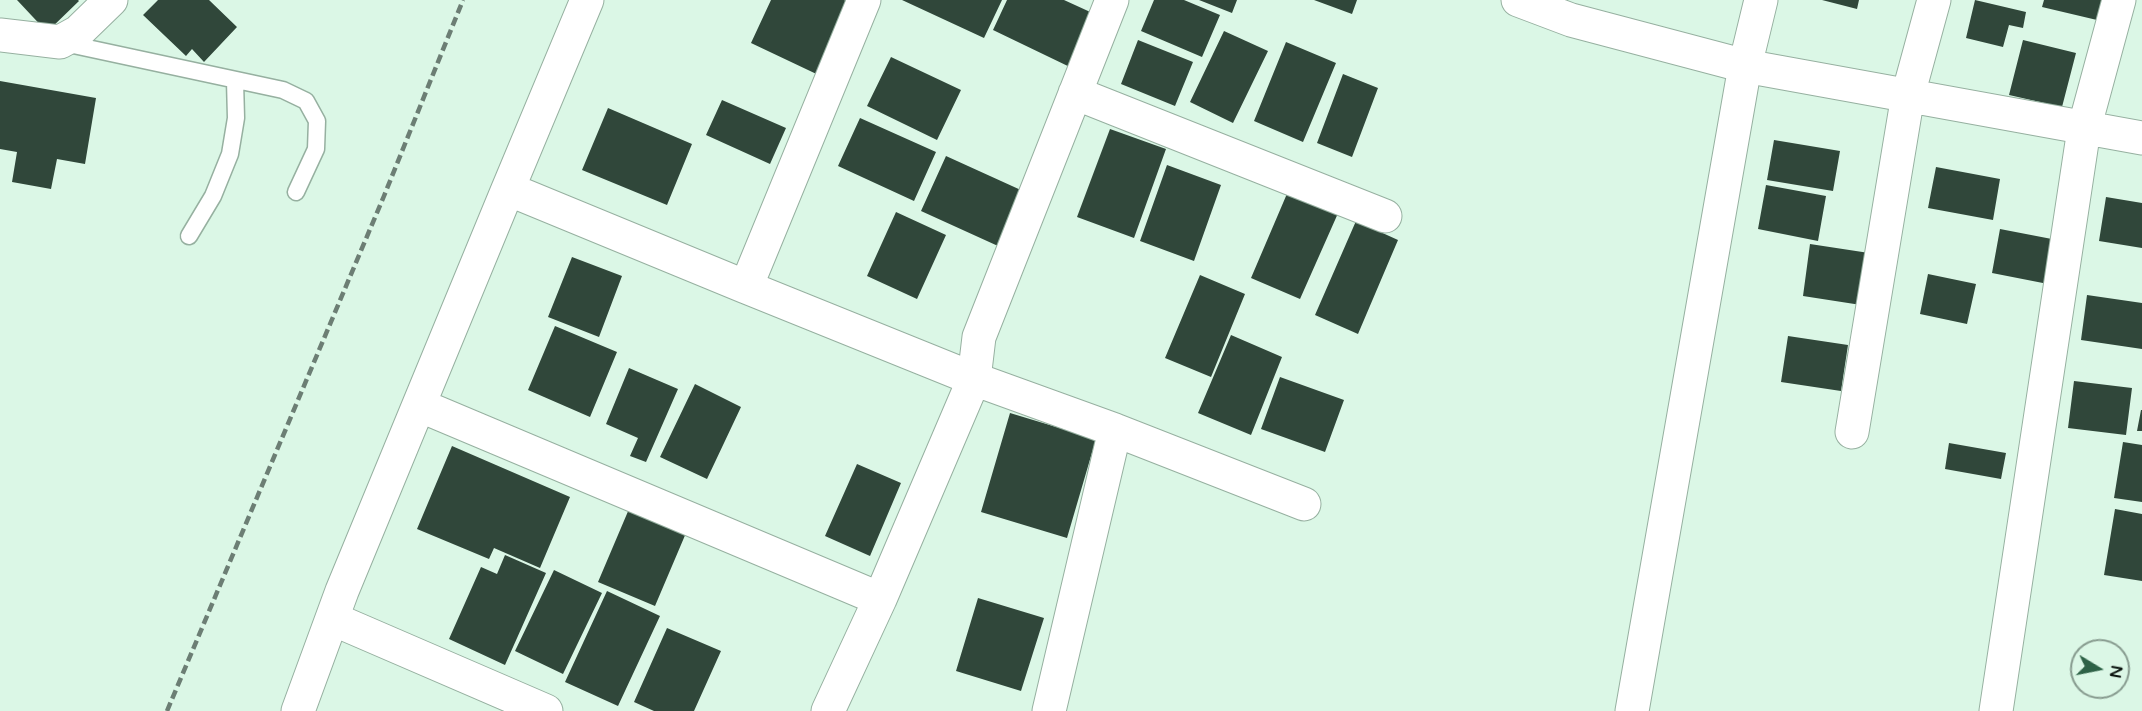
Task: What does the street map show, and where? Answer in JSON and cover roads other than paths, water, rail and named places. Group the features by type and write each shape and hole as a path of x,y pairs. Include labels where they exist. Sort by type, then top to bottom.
{"street":[{"path":"0,35 60,42 78,32 111,0"},
{"path":"298,711 342,591 587,0"},
{"path":"746,287 864,0"},
{"path":"828,711 880,599 974,379 979,338 1112,0"},
{"path":"1518,0 1571,20 1745,66 2142,138"},
{"path":"1632,711 1745,66 1761,0"},
{"path":"1852,432 1908,95 1934,0"},
{"path":"1996,711 2084,129 2119,0"},
{"path":"1076,93 1385,216"},
{"path":"508,189 974,379 1115,430 1304,504"},
{"path":"419,405 880,599"},
{"path":"1049,711 1115,430"},
{"path":"333,619 546,711"}],"lane":[{"path":"60,42 284,90 306,101 317,121 316,149 296,192"},
{"path":"189,236 213,196 230,154 236,118 235,81"}],"railway":[{"path":"167,711 384,196 463,0"}]}
